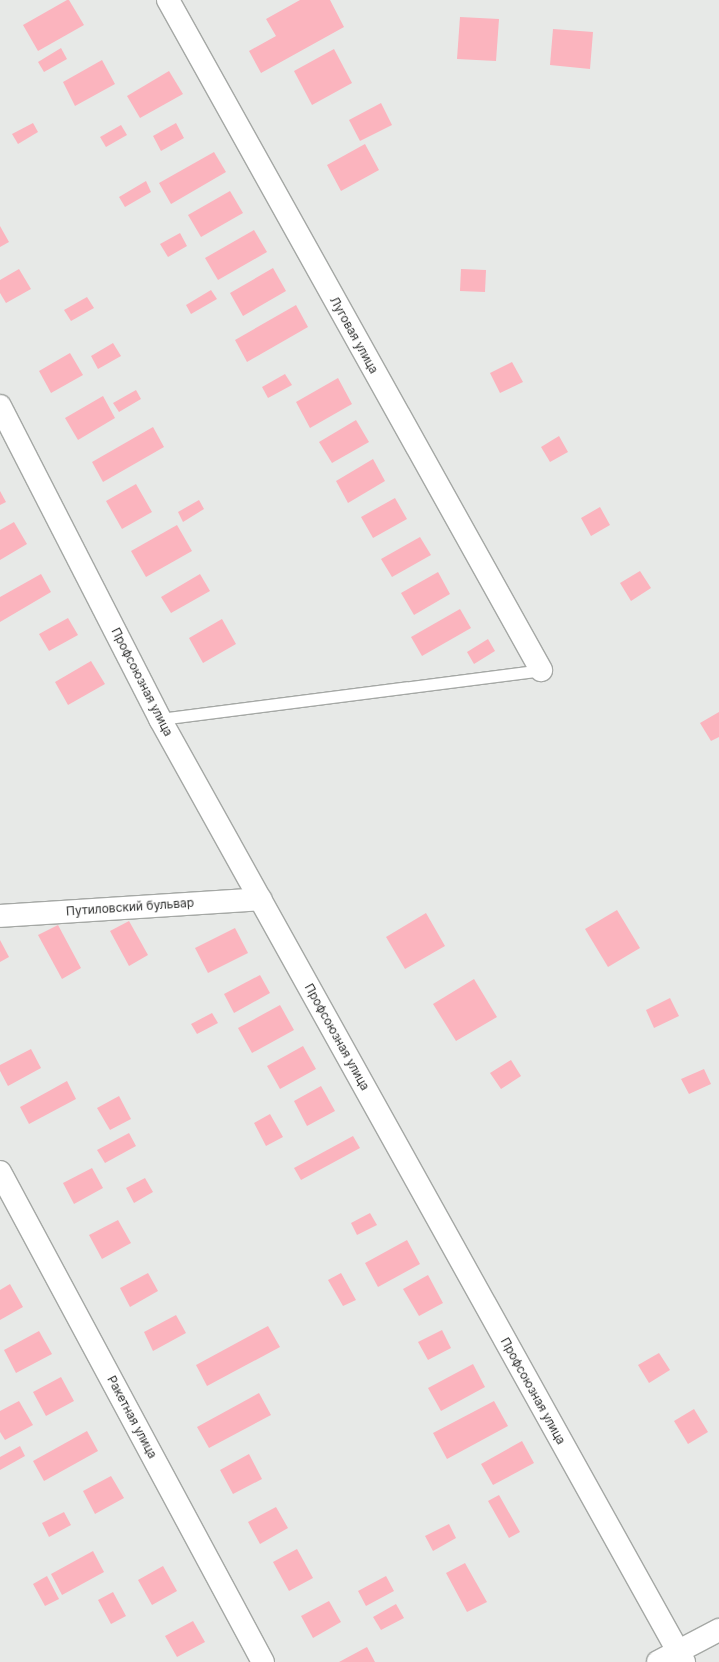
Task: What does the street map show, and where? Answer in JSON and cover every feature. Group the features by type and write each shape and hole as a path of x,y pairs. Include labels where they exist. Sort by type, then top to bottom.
{"street":[{"name":"Луговая улица","path":"168,0 541,670"},
{"name":"Профсоюзная улица","path":"0,406 160,719 680,1656"},
{"name":"Путиловский бульвар","path":"0,916 260,899"},
{"name":"Ракетная улица","path":"0,1172 263,1662"},
{"path":"658,1662 680,1656 719,1630"}],"lane":[{"path":"160,719 541,670"}],"building":[{"path":"69,0 84,25 38,51 23,25"},
{"path":"300,0 330,0 344,27 261,73 249,51 276,36 266,19"},
{"path":"460,17 499,19 496,61 457,59"},
{"path":"553,29 593,32 590,69 550,65"},
{"path":"61,48 67,59 44,72 38,62"},
{"path":"334,49 352,83 312,105 294,71"},
{"path":"102,60 115,84 75,106 63,82"},
{"path":"169,71 183,94 140,118 127,96"},
{"path":"381,103 392,125 360,141 349,120"},
{"path":"33,123 38,132 18,144 12,134"},
{"path":"176,123 184,138 161,151 153,136"},
{"path":"121,125 127,135 106,147 100,137"},
{"path":"365,144 379,170 341,191 327,165"},
{"path":"214,152 226,172 171,204 159,183"},
{"path":"146,181 151,192 125,207 119,197"},
{"path":"230,191 243,213 201,237 188,215"},
{"path":"0,226 9,242 0,247"},
{"path":"254,230 267,252 218,280 205,258"},
{"path":"180,233 187,246 168,257 160,244"},
{"path":"273,268 286,291 243,316 230,293"},
{"path":"19,269 31,289 6,303 0,293 0,280"},
{"path":"461,269 486,270 485,292 460,291"},
{"path":"211,290 217,299 191,314 186,305"},
{"path":"87,297 94,308 71,321 64,310"},
{"path":"296,305 308,327 247,362 235,340"},
{"path":"113,343 121,356 98,369 91,356"},
{"path":"70,353 83,375 51,393 39,371"},
{"path":"512,362 523,382 500,393 490,373"},
{"path":"285,374 292,385 268,398 262,387"},
{"path":"338,378 352,404 310,428 296,402"},
{"path":"136,390 141,399 119,412 113,403"},
{"path":"103,396 115,418 78,440 65,418"},
{"path":"356,420 369,442 332,463 319,442"},
{"path":"153,427 164,447 103,482 92,462"},
{"path":"559,436 568,452 550,462 541,447"},
{"path":"373,459 385,481 348,503 336,481"},
{"path":"136,484 152,512 122,529 106,501"},
{"path":"0,491 6,502 0,505"},
{"path":"395,498 407,519 373,538 361,517"},
{"path":"199,500 204,509 183,522 178,512"},
{"path":"600,507 610,525 591,536 581,518"},
{"path":"14,522 27,544 0,560 0,530"},
{"path":"177,525 192,551 146,577 131,551"},
{"path":"420,537 431,555 392,577 381,559"},
{"path":"640,571 651,588 631,601 620,583"},
{"path":"438,572 450,594 414,615 401,593"},
{"path":"41,574 51,592 0,622 0,597"},
{"path":"200,574 210,591 171,613 161,597"},
{"path":"460,609 471,628 422,656 411,637"},
{"path":"68,618 78,635 49,651 39,634"},
{"path":"222,619 236,644 203,663 189,638"},
{"path":"488,639 495,651 474,664 467,652"},
{"path":"91,661 105,684 68,705 55,682"},
{"path":"719,712 719,737 711,741 700,723"},
{"path":"617,910 640,948 608,967 585,929"},
{"path":"426,913 445,946 405,969 386,937"},
{"path":"129,921 148,955 129,966 110,931"},
{"path":"58,925 81,968 62,979 38,935"},
{"path":"235,928 248,953 208,973 195,948"},
{"path":"0,940 9,957 0,962"},
{"path":"260,975 270,993 234,1013 224,994"},
{"path":"474,979 497,1017 456,1041 433,1004"},
{"path":"670,998 679,1016 654,1028 646,1010"},
{"path":"280,1005 294,1030 252,1053 238,1028"},
{"path":"212,1013 218,1023 197,1034 191,1024"},
{"path":"303,1046 316,1069 280,1089 267,1066"},
{"path":"31,1049 41,1068 8,1086 0,1071 0,1065"},
{"path":"511,1060 521,1076 501,1089 490,1073"},
{"path":"704,1069 711,1084 689,1094 681,1079"},
{"path":"67,1081 76,1099 29,1124 20,1107"},
{"path":"321,1086 335,1111 307,1126 294,1101"},
{"path":"119,1096 131,1119 110,1130 97,1108"},
{"path":"270,1114 283,1137 266,1146 254,1123"},
{"path":"129,1133 136,1146 105,1163 97,1150"},
{"path":"353,1136 360,1148 301,1180 294,1168"},
{"path":"92,1168 103,1188 74,1204 63,1183"},
{"path":"145,1178 153,1192 134,1203 126,1188"},
{"path":"370,1213 377,1225 357,1235 351,1223"},
{"path":"118,1220 131,1243 102,1259 89,1235"},
{"path":"407,1240 420,1264 378,1287 365,1263"},
{"path":"148,1273 158,1291 130,1307 120,1288"},
{"path":"341,1273 356,1300 343,1306 328,1280"},
{"path":"428,1275 443,1303 419,1316 403,1289"},
{"path":"10,1284 23,1307 0,1320 0,1290"},
{"path":"176,1315 186,1333 153,1351 144,1332"},
{"path":"268,1326 280,1347 207,1386 196,1365"},
{"path":"442,1330 451,1348 428,1360 418,1342"},
{"path":"39,1331 52,1354 16,1373 4,1350"},
{"path":"659,1353 670,1370 649,1383 638,1365"},
{"path":"473,1364 485,1387 441,1411 428,1388"},
{"path":"61,1377 74,1401 46,1416 33,1392"},
{"path":"259,1393 271,1415 209,1448 197,1427"},
{"path":"19,1401 33,1425 5,1440 0,1432 0,1411"},
{"path":"494,1401 508,1426 447,1459 433,1433"},
{"path":"694,1409 708,1432 688,1444 674,1421"},
{"path":"87,1431 98,1451 44,1481 33,1461"},
{"path":"522,1441 534,1463 493,1485 481,1464"},
{"path":"20,1446 25,1456 0,1470 0,1457"},
{"path":"249,1454 262,1479 233,1494 220,1470"},
{"path":"111,1476 124,1498 95,1514 83,1491"},
{"path":"499,1495 520,1532 509,1538 488,1501"},
{"path":"276,1507 288,1528 260,1544 248,1522"},
{"path":"64,1512 71,1525 49,1537 42,1523"},
{"path":"449,1524 456,1538 433,1551 425,1536"},
{"path":"297,1549 313,1578 289,1591 273,1562"},
{"path":"93,1551 104,1572 62,1595 51,1574"},
{"path":"465,1563 487,1602 467,1612 446,1573"},
{"path":"163,1566 177,1591 152,1605 138,1580"},
{"path":"47,1576 59,1599 45,1606 33,1584"},
{"path":"386,1576 394,1591 366,1606 358,1591"},
{"path":"113,1592 126,1616 111,1624 98,1600"},
{"path":"329,1601 341,1622 313,1638 301,1616"},
{"path":"396,1604 404,1618 381,1630 373,1617"},
{"path":"193,1621 205,1642 177,1657 165,1636"},
{"path":"367,1647 375,1662 339,1662"}]}
